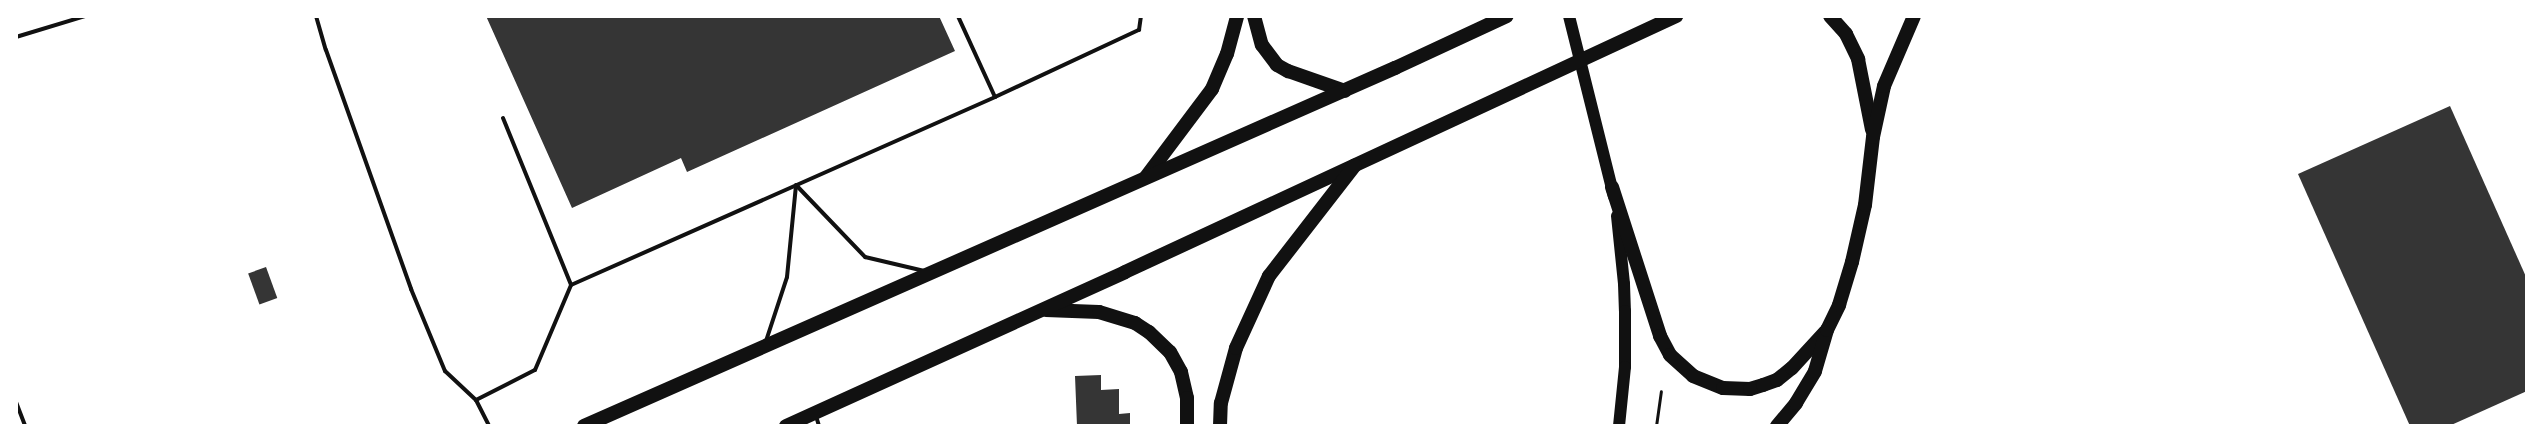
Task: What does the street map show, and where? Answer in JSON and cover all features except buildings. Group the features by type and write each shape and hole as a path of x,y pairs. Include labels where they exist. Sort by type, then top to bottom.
{"highway":[{"path":"1145,178 1212,88 1227,54 1237,16"},
{"path":"1254,16 1262,45 1277,65 1345,90"},
{"path":"584,426 1345,90 1507,16"},
{"path":"786,426 817,419 1043,310 1676,16"},
{"path":"1830,16 1846,34 1858,59 1873,136"},
{"path":"1777,426 1796,403 1815,371 1827,330 1839,305 1852,262 1864,205 1873,136 1884,86 1914,16"},
{"path":"1220,426 1221,403 1236,348 1269,276 1357,163"},
{"path":"1612,187 1660,336 1670,355 1694,376 1723,388 1750,389 1764,385 1777,380 1792,368 1827,330"},
{"path":"1043,310 1099,312 1135,323 1149,332 1170,352 1181,372 1187,398 1187,426"}],"main road":[{"path":"1569,16 1612,187 1624,284 1624,367 1620,426"}],"lane":[{"path":"16,37 85,16"},
{"path":"316,16 329,59 422,316 445,371 476,400 489,426"},
{"path":"958,16 994,98"},
{"path":"476,400 535,370 571,285 994,98 1139,30 1140,16"},
{"path":"503,118 571,285"},
{"path":"796,185 865,257 931,273"},
{"path":"764,347 787,277 796,185"},
{"path":"16,402 25,426"}],"path":[{"path":"1656,426 1661,391"}]}
